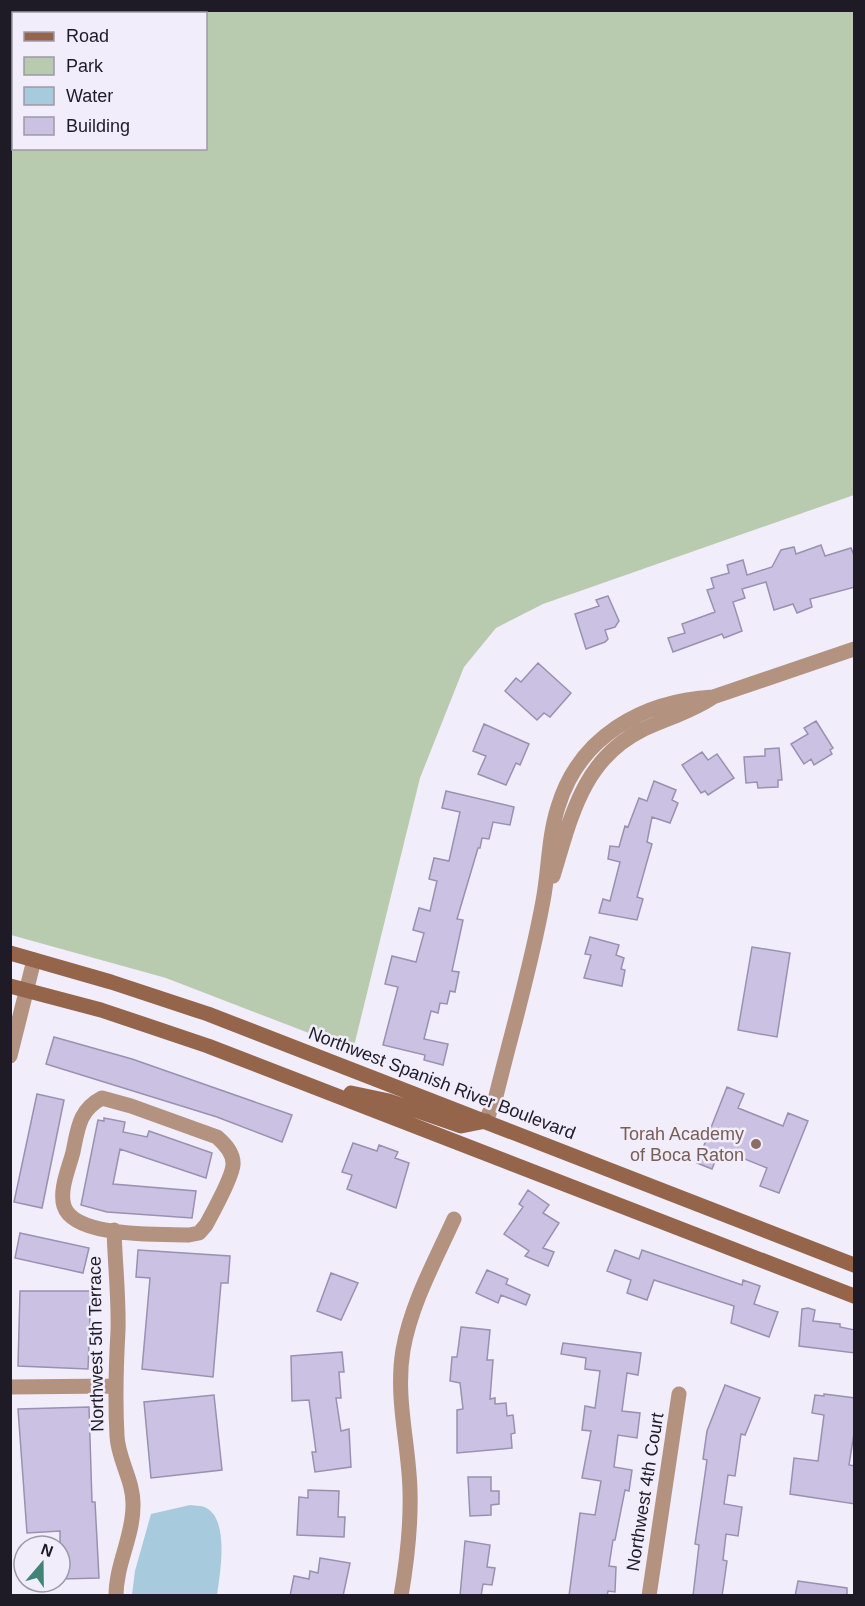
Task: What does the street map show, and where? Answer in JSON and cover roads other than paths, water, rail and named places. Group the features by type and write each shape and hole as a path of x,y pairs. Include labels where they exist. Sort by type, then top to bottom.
{"main road":[{"name":"Northwest Spanish River Boulevard","path":"11,956 34,960 208,1014 855,1265"},
{"path":"10,986 154,1027 318,1088 855,1296"},
{"path":"318,1088 389,1101 455,1125 472,1126 486,1121"}],"street":[{"path":"486,1121 496,1096 543,900 578,796 598,764 623,741 713,698 855,650"},
{"path":"10,1056 34,960"},
{"path":"102,1098 131,1106 217,1137 226,1144 233,1165 206,1226 199,1233 189,1235 114,1230 91,1228 78,1222 68,1215 63,1204 80,1119 89,1105 102,1098"},
{"path":"401,1596 410,1527 410,1490 401,1409 403,1351 419,1295 454,1219"},
{"name":"Northwest 5th Terrace","path":"114,1230 118,1321 115,1386 117,1440 131,1481 134,1504 133,1521 116,1582 116,1596"},
{"path":"10,1387 115,1386"},
{"name":"Northwest 4th Court","path":"649,1596 679,1395"}],"water":[{"path":"190,1505 208,1509 215,1516 219,1525 222,1549 217,1595 132,1595 135,1571 151,1514"}],"place":[{"name":"Torah Academy of Boca Raton","path":"756,1144"}]}
